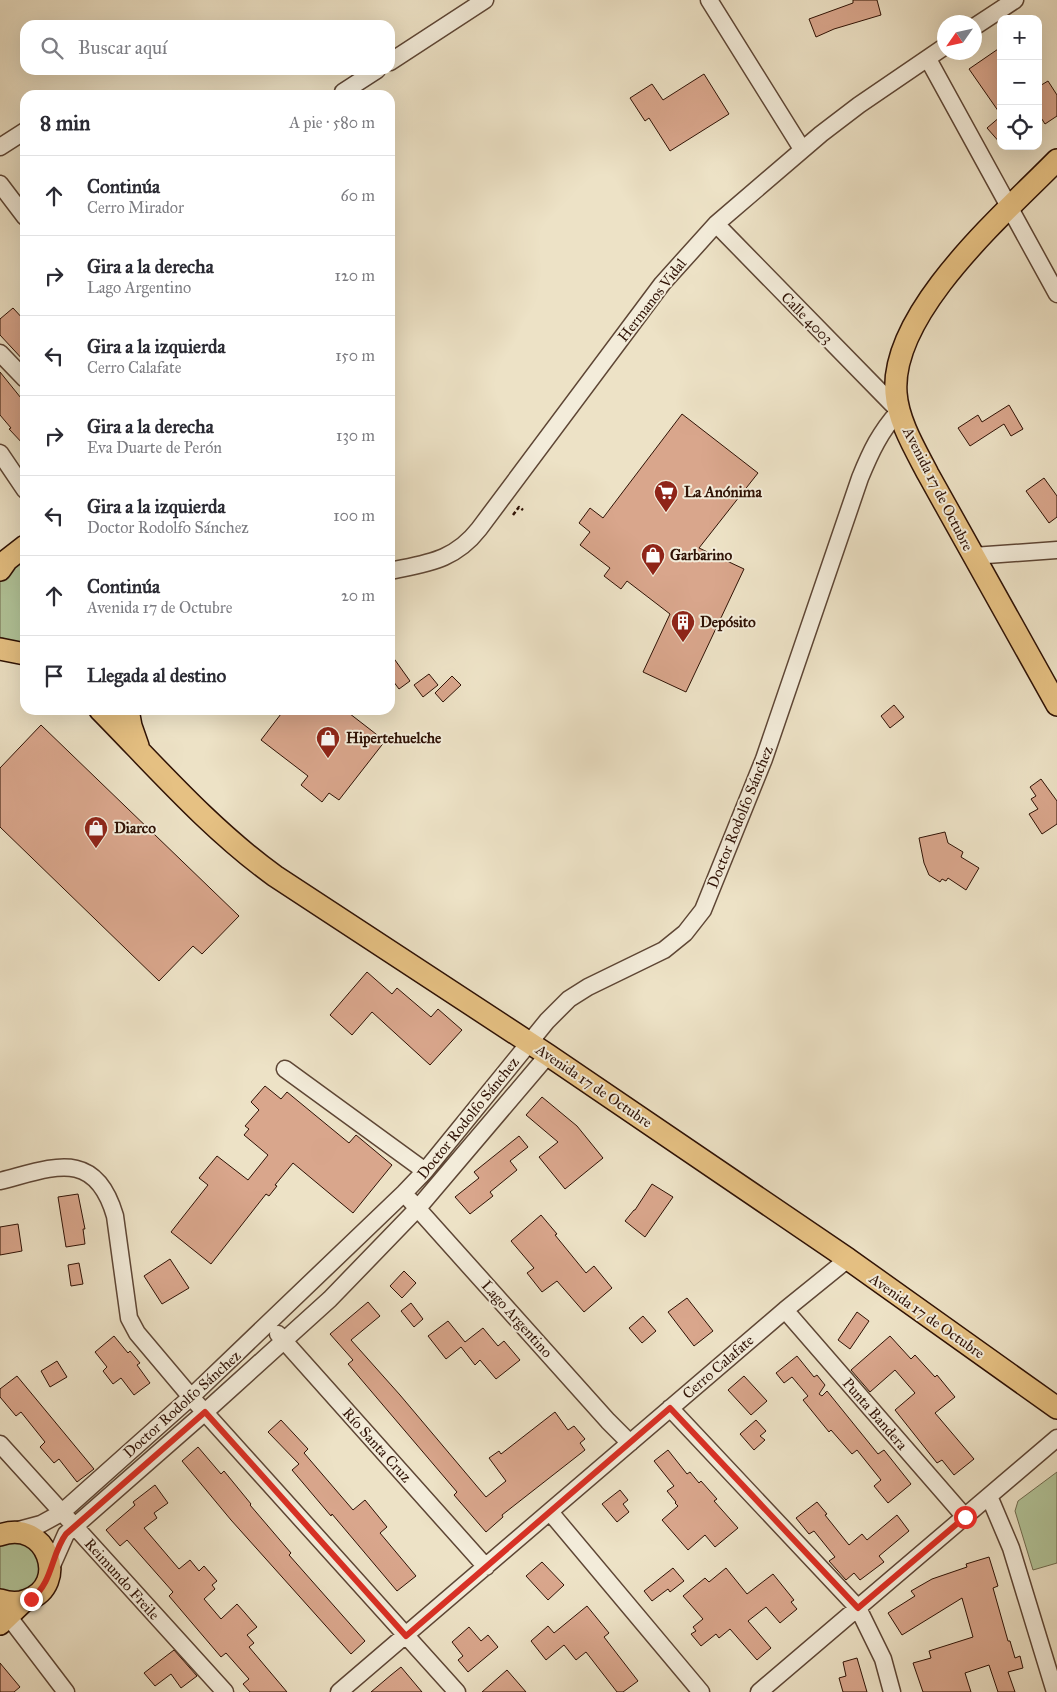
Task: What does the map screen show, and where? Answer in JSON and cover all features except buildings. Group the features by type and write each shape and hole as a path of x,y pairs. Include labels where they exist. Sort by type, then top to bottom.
{"main road":[{"name":"Avenida 17 de Octubre","path":"1057,160 954,267 913,325 896,374 896,393 899,411 913,444 973,556 1057,705"},
{"path":"2,561 20,549"},
{"name":"Avenida 17 de Octubre","path":"105,715 211,824 257,864 548,1055 848,1259 1057,1408"},
{"name":"Avenida 17 de Octubre","path":"129,715 133,732 142,752"},
{"path":"2,1611 27,1600 42,1590 50,1570 48,1556 40,1543 29,1534 4,1533"}],"street":[{"path":"395,59 485,0"},
{"path":"709,0 802,149"},
{"path":"982,22 1015,0"},
{"name":"Hermanos Vidal","path":"395,570 436,561 465,545 662,284 716,224 802,149 840,119 937,52"},
{"path":"928,58 1057,294"},
{"path":"347,90 370,75"},
{"path":"0,147 20,134"},
{"path":"0,184 20,210"},
{"name":"Calle 4003","path":"716,224 899,411"},
{"path":"0,353 20,374"},
{"name":"Doctor Rodolfo Sánchez","path":"4,1533 41,1524 61,1513 192,1398 425,1171 547,1021 569,999 588,987 664,950 685,933 703,910 764,759 860,478 875,442 899,411"},
{"path":"0,453 20,483"},
{"path":"973,556 1057,550"},
{"name":"Doctor Rodolfo Sánchez","path":"50,1570 64,1537 74,1526 205,1412 330,1298 418,1208 548,1055"},
{"path":"285,1069 425,1171"},
{"path":"0,1181 58,1167 77,1168 91,1175 101,1185 111,1200 115,1216 129,1318 137,1333 192,1398 457,1692"},
{"name":"Lago Argentino","path":"404,1193 608,1422 630,1444"},
{"name":"Cerro Calafate","path":"339,1692 785,1310 848,1259"},
{"name":"Punta Bandera","path":"785,1310 965,1517"},
{"name":"Río Santa Cruz","path":"269,1323 283,1341 486,1567"},
{"path":"670,1408 858,1608 883,1659 892,1692"},
{"path":"759,1692 1057,1438"},
{"name":"Reimundo Freile","path":"0,1444 225,1692"},
{"path":"989,1496 1011,1548 1055,1692"},
{"path":"550,1512 701,1692"},
{"path":"23,1635 20,1629 19,1618 27,1600"},
{"path":"2,1611 23,1635 66,1692"}],"path":[{"path":"513,515 519,507 523,510"}],"green space":[{"path":"20,559 20,644 0,637 0,581"},
{"path":"1057,1472 1057,1563 1033,1570 1015,1511 1018,1501"},
{"path":"0,1543 29,1544 38,1559 40,1571 36,1580 29,1588 15,1593 0,1590"}],"place":[{"name":"La Anónima","path":"666,513"},
{"name":"Garbarino","path":"653,576"},
{"name":"Depósito","path":"683,643"},
{"name":"Hipertehuelche","path":"328,759"},
{"name":"Diarco","path":"96,849"}],"route":[{"path":"31,1599 46,1584 66,1534 205,1412 406,1636 670,1408 858,1608 965,1517"}]}
